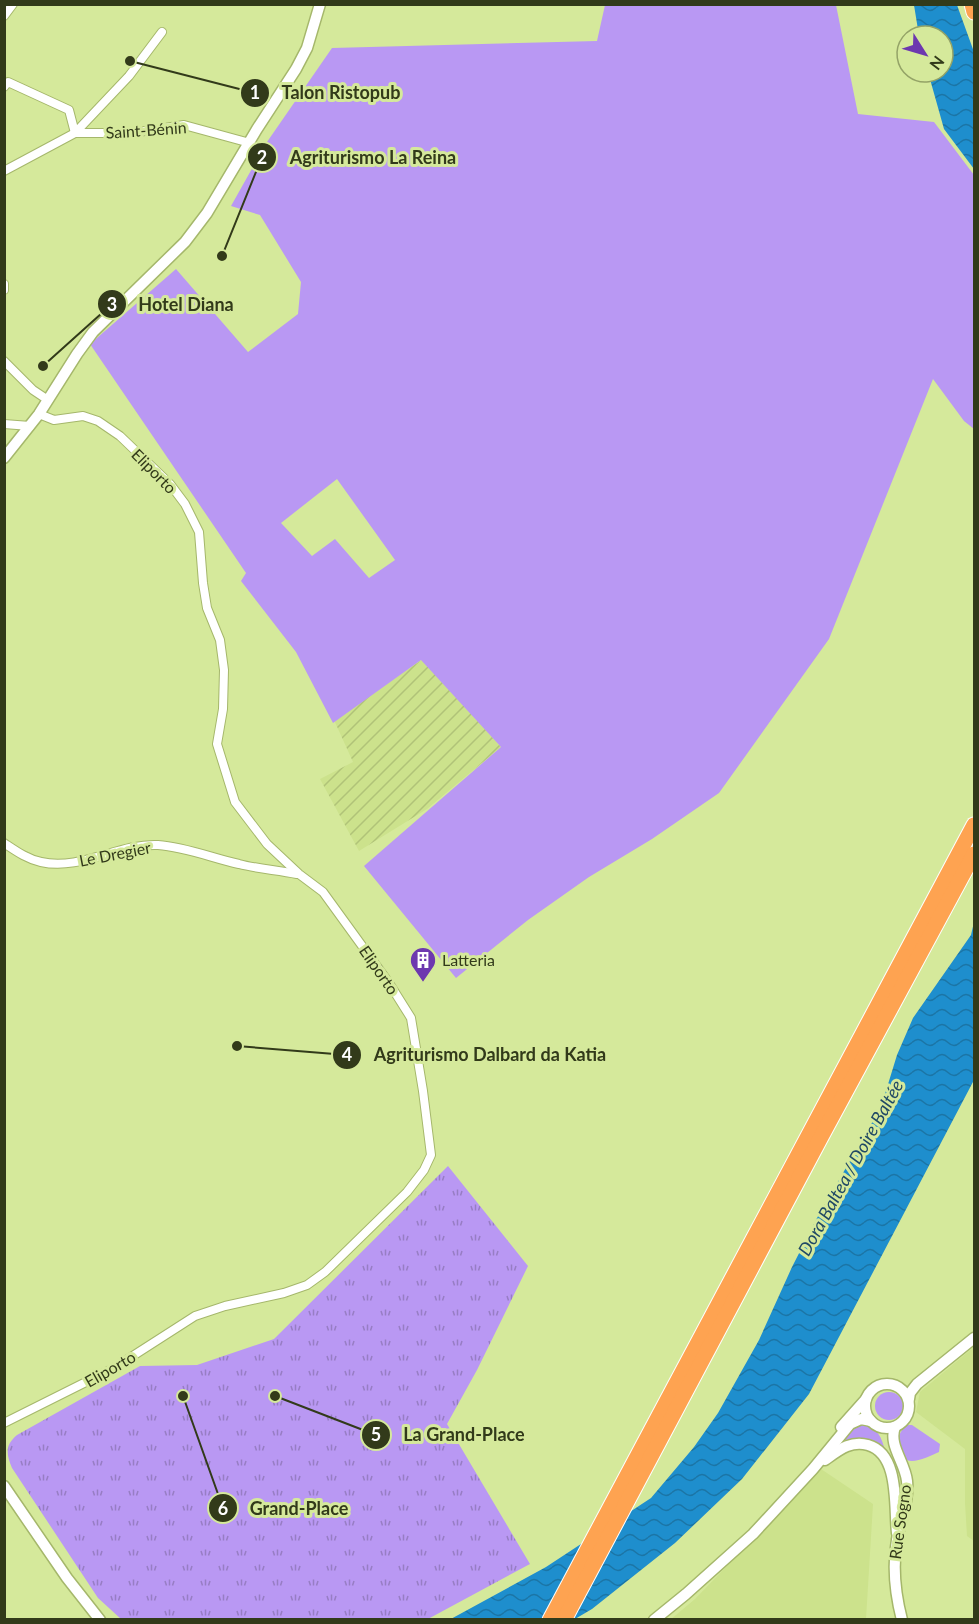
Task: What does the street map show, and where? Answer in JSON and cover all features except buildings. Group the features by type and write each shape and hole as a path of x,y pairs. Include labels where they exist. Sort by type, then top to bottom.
{"highway":[{"path":"972,4 975,12"},
{"path":"564,1620 848,1059 975,825"},
{"path":"550,1620 826,1127 975,854"}],"street":[{"path":"4,16 13,4"},
{"path":"4,458 39,414 93,332 185,242 207,213 308,48 320,4"},
{"name":"Saint-Bénin","path":"4,171 75,133 129,76 162,32"},
{"path":"4,87 8,82 69,110 75,133"},
{"name":"Saint-Bénin","path":"75,133 132,133 184,124 250,143"},
{"path":"4,284 4,290"},
{"path":"4,361 33,390 48,400"},
{"name":"Eliporto","path":"4,1423 114,1368 195,1316 225,1305 284,1293 307,1285 325,1272 407,1192 424,1170 431,1155 411,1018 389,983 323,892 299,874 267,844 235,802 217,744 223,709 224,670 220,640 207,608 202,583 199,532 185,504 170,484 120,436 98,421 83,416 54,420 39,414"},
{"path":"4,424 30,426"},
{"name":"Le Dregier","path":"4,843 30,858 51,864 149,845 160,845 184,849 241,865 299,874"},
{"path":"654,1620 731,1555 794,1490 850,1424 861,1419 886,1428 895,1427 906,1418 910,1409 909,1399 916,1384 975,1338"},
{"path":"794,1490 844,1423 866,1400 869,1393 879,1385 893,1384 899,1387 909,1399"},
{"path":"899,1387 916,1384"},
{"path":"866,1400 866,1411 874,1423"},
{"name":"Rue Sogno","path":"874,1423 884,1435 899,1475 901,1500 895,1589 902,1620"},
{"name":"Rue Sogno","path":"895,1427 893,1441 907,1480 906,1509 897,1535"},
{"path":"813,1469 842,1447 862,1443 879,1450 889,1465 892,1477 897,1535"},
{"path":"4,1486 67,1578 100,1620"}],"shaded area":[{"path":"423,659 501,747 427,809 359,851 320,779 353,762 334,720"},
{"path":"974,1347 974,1541 967,1536 965,1449 916,1412 920,1392"},
{"path":"821,1469 873,1504 866,1619 670,1620 695,1599"}],"green space":[{"path":"605,5 836,5 858,114 934,122 974,175 974,429 964,421 933,379 829,639 719,793 652,839 589,877 528,920 456,978 364,866 501,747 421,660 333,723 296,652 241,581 246,573 90,344 176,269 248,352 298,314 301,282 260,215 231,206 267,142 332,48 597,41","holes":["337,479 395,560 369,578 335,539 312,556 281,523"]},
{"path":"448,1166 528,1266 477,1370 447,1424 530,1564 428,1619 121,1619 98,1598 12,1468 8,1454 10,1442 17,1435 140,1366 197,1365 274,1339"},
{"path":"889,1392 899,1396 903,1406 899,1416 889,1420 879,1416 875,1406 879,1396"},
{"path":"864,1423 878,1434 885,1451 869,1439 839,1444 848,1431"},
{"path":"908,1425 912,1425 940,1444 939,1452 915,1461 907,1460 900,1451 898,1439"}],"water":[{"path":"914,5 957,5 974,52 974,169 944,129 931,84 955,84 955,24 917,24"},
{"name":"Dora Baltea / Doire Baltée","path":"974,922 974,1080 809,1394 742,1479 675,1543 592,1609 575,1619 449,1620 546,1567 651,1498 694,1447 718,1413 759,1340 817,1218 881,1107 897,1055 913,1018 971,935"}],"place":[{"name":"Talon Ristopub","path":"130,61"},
{"name":"Agriturismo La Reina","path":"222,256"},
{"name":"Hotel Diana","path":"43,366"},
{"name":"Latteria","path":"423,983"},
{"name":"Agriturismo Dalbard da Katia","path":"237,1046"},
{"name":"Grand-Place","path":"183,1396"},
{"name":"La Grand-Place","path":"275,1396"}]}
